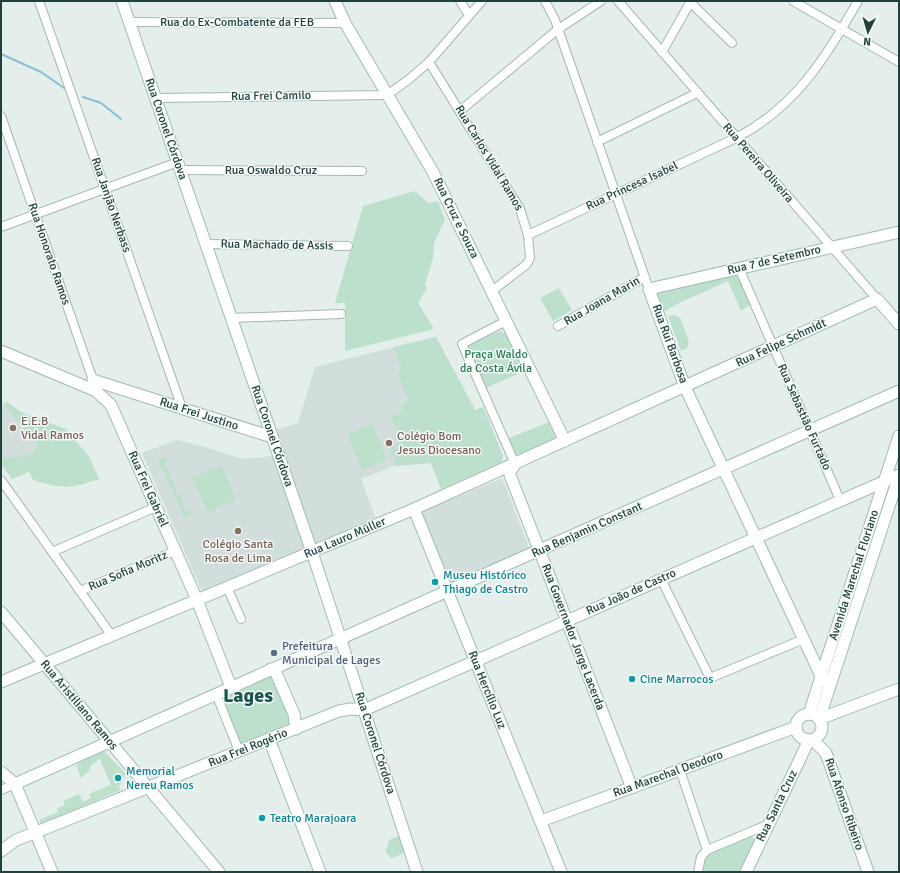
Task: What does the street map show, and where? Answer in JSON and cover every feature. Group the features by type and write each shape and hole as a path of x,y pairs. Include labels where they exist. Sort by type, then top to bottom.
{"street":[{"name":"Rua Janjão Nerbass","path":"39,1 182,408"},
{"name":"Rua Coronel Córdova","path":"122,1 312,552 417,872"},
{"name":"Rua Cruz e Souza","path":"335,1 345,23 433,172 565,441"},
{"path":"460,1 469,15"},
{"path":"387,95 429,62 482,1"},
{"name":"Rua Rui Barbosa","path":"546,1 553,14 557,30 685,387 821,676"},
{"path":"460,111 557,30 601,1"},
{"name":"Rua Pereira Oliveira","path":"618,1 899,324"},
{"path":"662,52 691,1 732,43"},
{"path":"793,1 899,62"},
{"name":"Rua Princesa Isabel","path":"528,235 736,138 771,116 799,90 815,71 858,1"},
{"name":"Rua do Ex-Combatente da FEB","path":"129,22 345,23"},
{"name":"Rua Carlos Vidal Ramos","path":"429,62 520,209 528,235 530,248 527,264 492,291"},
{"path":"597,142 697,93"},
{"name":"Rua Frei Camilo","path":"155,98 387,95"},
{"name":"Rua Honorato Ramos","path":"1,116 96,391"},
{"name":"Rua Oswaldo Cruz","path":"1,227 105,189 179,166 362,170"},
{"name":"Rua 7 de Setembro","path":"649,289 899,232"},
{"name":"Rua Machado de Assis","path":"206,244 348,246"},
{"name":"Rua Sebastião Furtado","path":"739,268 840,500"},
{"name":"Rua Joana Marin","path":"558,326 645,277"},
{"name":"Rua Felipe Schmidt","path":"685,387 877,299"},
{"path":"231,318 341,314"},
{"path":"506,321 462,344 515,464"},
{"name":"Rua Frei Gabriel","path":"1,351 96,391 111,405 197,600 231,687"},
{"name":"Rua Frei Justino","path":"92,380 272,437"},
{"name":"Rua Lauro Müller","path":"1,682 414,509 685,387"},
{"path":"111,405 116,395 125,390"},
{"name":"Rua Benjamin Constant","path":"15,784 340,637 540,551 899,391"},
{"name":"Avenida Marechal Floriano","path":"814,717 821,676 899,436"},
{"name":"Rua Governador Jorge Lacerda","path":"515,464 510,472 510,475 632,788"},
{"name":"Rua João de Castro","path":"364,710 899,475"},
{"name":"Avenida Marechal Floriano","path":"814,717 830,684 899,475"},
{"path":"1,480 112,636"},
{"path":"52,552 156,507"},
{"name":"Rua Hercílio Luz","path":"414,509 561,872"},
{"name":"Rua Sofia Moritz","path":"80,591 175,551"},
{"path":"661,579 710,678 804,640"},
{"path":"227,588 241,619"},
{"name":"Rua Aristiliano Ramos","path":"1,612 219,872"},
{"path":"271,669 276,673 292,710 296,728"},
{"path":"821,676 830,684"},
{"path":"814,717 821,724 821,732 811,740 801,738 796,731 800,718 814,717 899,689"},
{"path":"216,694 239,751"},
{"name":"Rua Frei Rogério","path":"1,851 16,840 35,832 296,728 346,709 364,710"},
{"name":"Rua Marechal Deodoro","path":"541,821 796,727"},
{"path":"270,739 320,872"},
{"name":"Rua Santa Cruz","path":"746,872 811,740"},
{"name":"Rua Afonso Ribeiro","path":"811,740 826,753 868,872"},
{"path":"680,770 708,850"},
{"path":"1,772 15,784 52,872"},
{"path":"1,790 15,784"},
{"path":"698,872 701,857 708,850 769,824"}],"shaded area":[{"name":"Colégio Bom Jesus Diocesano","path":"436,337 475,410 483,407 503,456 501,462 441,489 431,463 394,466 361,479 376,520 315,545 275,430 298,423 315,367"},
{"name":"E.E.B Vidal Ramos","path":"2,401 50,460 12,479 1,464"},
{"name":"Colégio Santa Rosa de Lima","path":"177,440 242,459 273,456 307,549 202,592 142,453"},
{"path":"502,478 530,550 448,584 418,513"}],"green space":[{"path":"415,191 428,203 438,201 445,220 434,243 433,258 425,284 427,288 418,303 434,329 345,351 345,303 335,303 363,206"},
{"path":"739,268 754,302 741,311 728,281 679,303 659,314 649,289"},
{"path":"559,288 572,310 553,321 540,298"},
{"path":"674,315 680,318 689,341 687,348 681,351 668,316"},
{"name":"Praça Waldo da Costa Ávila","path":"500,331 506,334 525,371 486,388 469,347 471,344"},
{"path":"436,337 475,410 483,407 503,456 501,462 441,489 431,463 394,466 396,464 388,447 403,441 391,417 403,412 401,407 408,400 399,376 401,366 393,347"},
{"path":"6,401 21,412 66,429 90,458 99,479 80,485 66,487 33,480 29,472 12,479 1,464 1,458 27,455 32,453 38,445 5,405"},
{"path":"549,422 556,439 520,456 514,453 507,439"},
{"path":"373,424 386,460 362,470 347,434"},
{"path":"161,457 167,459 164,466 168,470 167,472 170,473 170,479 174,483 173,485 177,494 180,495 183,508 191,512 188,516 184,516 159,462"},
{"path":"221,465 236,500 208,512 192,478"},
{"path":"271,669 296,729 239,751 216,694"},
{"path":"102,749 126,774 122,780 120,773 113,776 115,784 122,781 119,786 121,790 41,824 39,820 58,812 57,808 65,805 63,801 79,794 83,802 91,798 89,794 111,785 100,759 90,766 89,771 81,778 76,765 81,762 79,759"},
{"path":"405,834 409,846 402,854 391,858 386,852 389,840"},
{"path":"750,837 755,838 754,844 741,872 702,872 702,862 711,853"}],"waterway":[{"path":"1,54 41,72 67,90"},
{"path":"83,97 101,103 121,119"}],"place":[{"name":"E.E.B Vidal Ramos","path":"13,428"},
{"name":"Colégio Bom Jesus Diocesano","path":"389,443"},
{"name":"Colégio Santa Rosa de Lima","path":"238,531"},
{"name":"Museu Histórico Thiago de Castro","path":"435,582"},
{"name":"Prefeitura Municipal de Lages","path":"274,653"},
{"name":"Cine Marrocos","path":"632,679"},
{"name":"Memorial Nereu Ramos","path":"118,778"},
{"name":"Teatro Marajoara","path":"262,818"}],"district":[{"name":"Lages","path":"248,695"}]}
